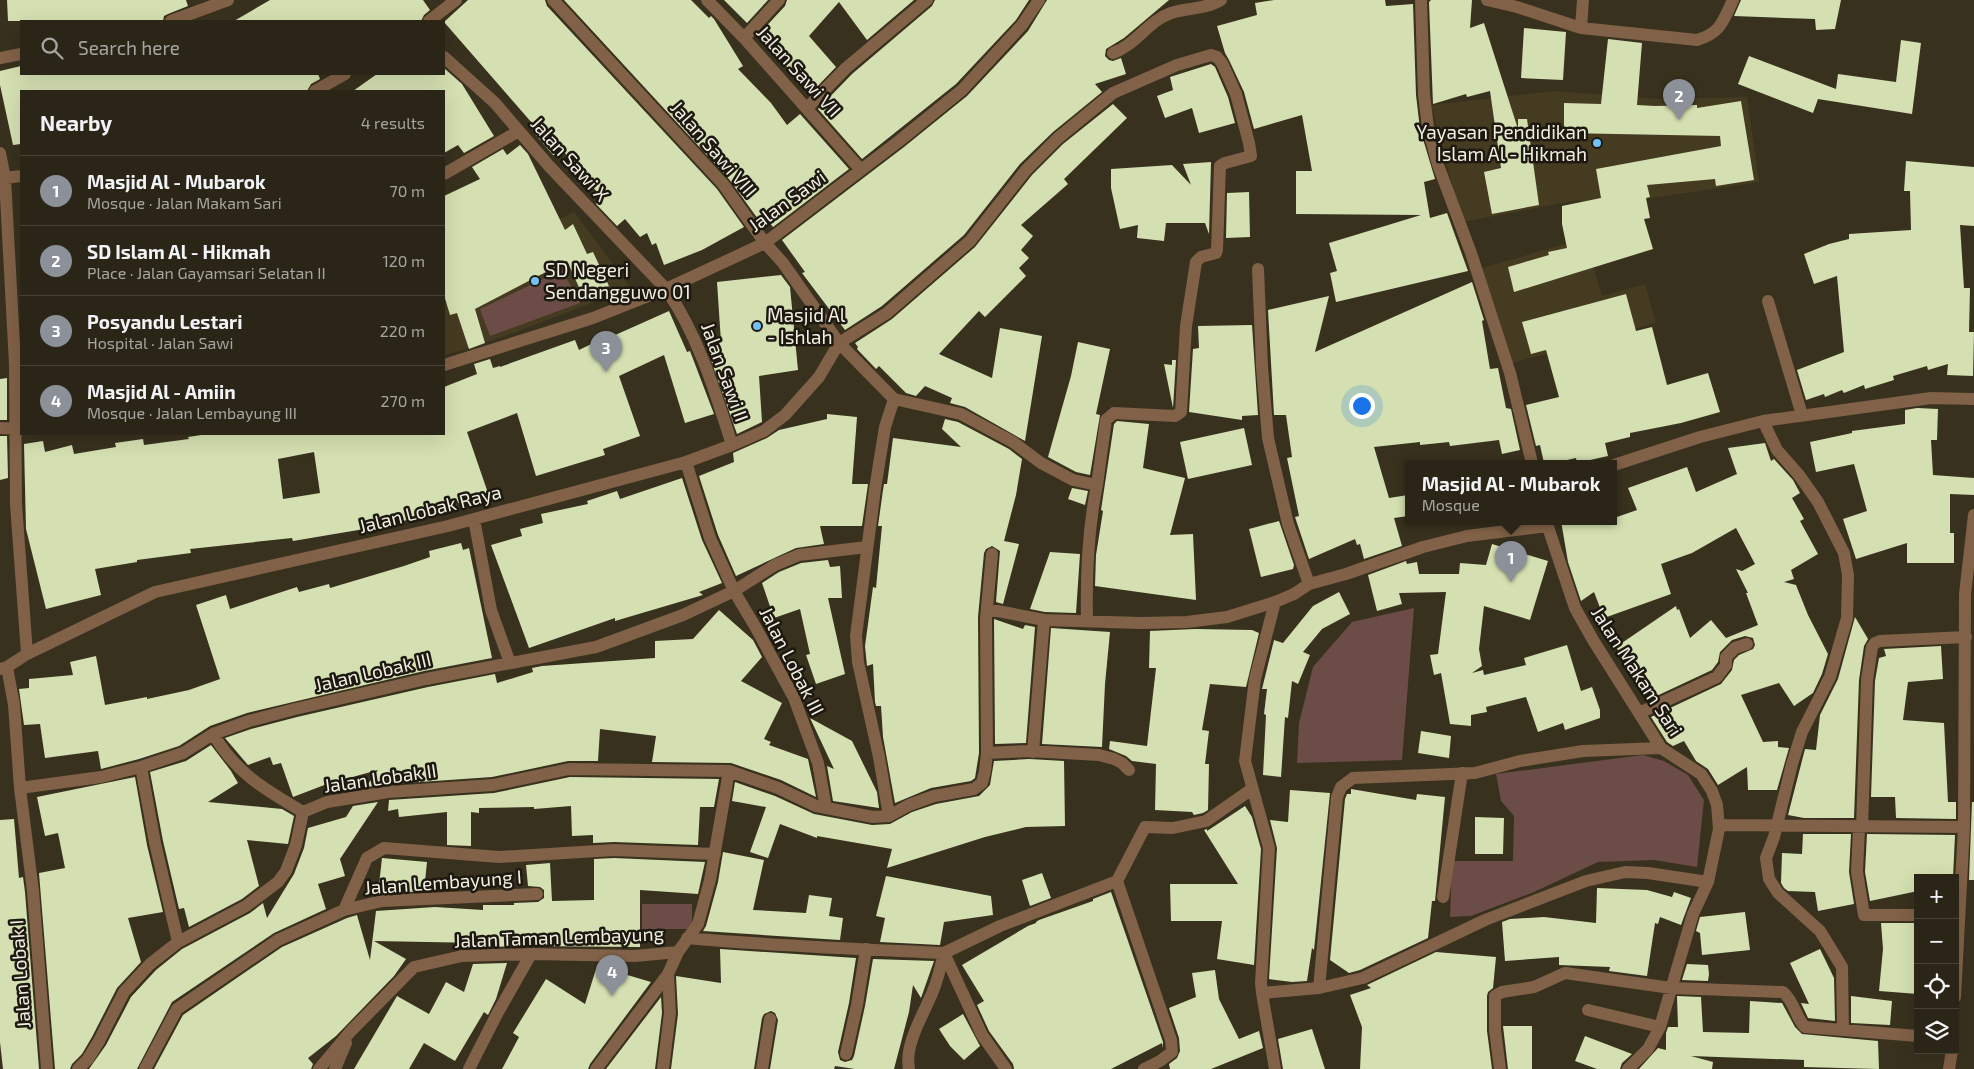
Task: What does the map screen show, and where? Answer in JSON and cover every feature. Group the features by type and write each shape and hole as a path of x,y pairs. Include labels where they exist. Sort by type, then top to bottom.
{"street":[{"path":"174,20 228,0"},
{"path":"430,20 456,0"},
{"name":"Jalan Sawi VIII","path":"552,0 723,184 765,243 783,263 839,343 894,399"},
{"name":"Jalan Sawi VII","path":"707,0 808,108 862,170"},
{"path":"744,38 779,0"},
{"path":"808,108 846,68 927,0"},
{"name":"Jalan Sawi","path":"445,365 593,318 666,288 765,243 862,170 962,90 1022,25 1039,0"},
{"path":"1113,53 1129,45 1154,22 1171,13 1204,7 1221,0"},
{"path":"1421,0 1424,95 1428,128 1438,165 1471,253 1510,373 1531,460"},
{"path":"1487,0 1517,7 1581,28 1697,40 1711,36 1720,27 1733,0"},
{"path":"1581,28 1583,0"},
{"path":"0,58 20,54"},
{"path":"839,343 886,313 970,241 1026,170 1058,138 1114,93 1177,65 1211,55 1217,56 1236,94 1250,143 1251,156 1220,166 1217,250 1213,254 1201,257 1196,262 1186,326 1181,412 1175,416 1114,413 1106,420 1093,508 1089,551 1087,620"},
{"name":"Jalan Sawi X","path":"445,59 495,103 549,166 666,288"},
{"path":"317,90 343,75"},
{"path":"445,173 518,131"},
{"path":"0,153 5,178 18,429 16,504 27,654"},
{"path":"5,178 20,176"},
{"path":"1258,269 1262,367 1268,438 1288,524 1309,584"},
{"name":"Jalan Sawi II","path":"666,288 681,310 697,345 732,445"},
{"path":"1768,301 1802,415"},
{"name":"Jalan Lobak Raya","path":"3,668 27,654 155,592 474,519 686,462 732,445 764,431 785,415 819,377 839,343"},
{"path":"1617,464 1700,436 1763,421 1931,398 1974,399"},
{"path":"992,554 987,610 987,753 986,771 982,783 974,789 934,796 909,805 889,816 879,757 858,662 856,636 885,427 894,399 961,414 1014,442 1041,463 1073,480 1097,485"},
{"path":"1763,421 1777,450 1799,475 1818,502 1844,553 1848,575 1847,618 1830,677 1802,732 1766,858 1769,879 1778,893 1820,931 1842,968 1842,1030"},
{"path":"0,428 18,429"},
{"name":"Jalan Lobak III","path":"686,462 710,538 734,591 794,698 818,763 826,808"},
{"path":"1959,891 1964,827 1965,594 1974,515"},
{"path":"474,519 491,610 510,663"},
{"path":"987,610 1044,620 1141,623 1187,622 1227,616 1275,602 1294,594 1309,584 1346,574 1423,546 1467,536 1534,525"},
{"name":"Jalan Makam Sari","path":"1547,525 1575,608 1661,748 1702,774 1712,791 1717,806 1719,825 1708,882 1693,914 1660,1027 1648,1049 1628,1069"},
{"name":"Jalan Lobak III","path":"20,788 101,777 141,767 183,753 213,734 249,721 295,709 426,679 596,647 683,615 734,591 775,565 800,555 867,547"},
{"path":"1275,602 1255,679 1245,761 1269,848 1261,983 1275,1069"},
{"path":"1033,752 1044,620"},
{"path":"1914,915 1864,915 1857,872 1861,827 1867,680 1872,647 1880,641 1966,637"},
{"path":"1639,713 1716,677 1726,666 1726,657 1735,648 1747,644"},
{"name":"Jalan Lobak I","path":"3,668 14,705 20,788 33,891 47,1069"},
{"path":"213,734 242,772 261,787 303,812"},
{"path":"1319,988 1337,797 1342,788 1353,778 1475,773 1520,761 1583,751 1661,748"},
{"path":"987,753 1033,752 1099,755 1114,759 1122,763 1129,770"},
{"path":"141,767 155,843 178,942"},
{"name":"Jalan Lobak II","path":"78,1069 88,1059 124,992 150,964 178,942 246,906 278,882 286,871 296,844 303,812 327,802 420,789 493,785 569,769 729,771 778,788 816,806 873,816 889,816"},
{"path":"596,1069 668,974 678,952 698,924 710,880 729,771"},
{"path":"1443,897 1462,773"},
{"path":"687,938 798,947 944,954 1000,926 1117,881 1145,827 1174,828 1206,821 1252,789"},
{"path":"1719,825 1964,827"},
{"path":"344,910 367,858 384,848 499,857 614,850 715,854"},
{"path":"1262,993 1319,988 1363,978 1485,920 1586,881 1625,872 1648,873 1708,882"},
{"path":"1117,881 1171,1040 1172,1052 1144,1069"},
{"name":"Jalan Lembayung I","path":"145,1069 176,1009 278,940 344,910 382,901 537,894"},
{"path":"1956,964 1957,919"},
{"path":"846,1054 858,1005 866,949"},
{"name":"Jalan Taman Lembayung","path":"319,1069 350,1032 414,966 462,956 531,954 635,956 678,952"},
{"path":"469,1069 531,954"},
{"path":"909,1069 908,1054 934,989 944,954"},
{"path":"944,954 982,1035 1006,1069"},
{"path":"1500,1069 1494,999 1497,994 1534,987 1566,973 1671,988 1784,992 1792,1000 1801,1023 1805,1027 1914,1036"},
{"path":"663,1069 670,1013 668,974"},
{"path":"1588,1010 1660,1027"},
{"path":"762,1069 770,1019"},
{"name":"Jalan Taman Lembayung","path":"335,1069 350,1032"},
{"path":"1949,1069 1951,1054"}],"shaded area":[{"name":"Yayasan Pendidikan Islam Al - Hikmah","path":"1554,91 1658,99 1747,97 1759,182 1658,197 1592,210 1579,200 1462,222 1431,105"},
{"name":"SD Negeri Sendangguwo 01","path":"574,212 631,288 516,332 445,356 445,273"},
{"path":"1585,238 1602,296 1645,284 1656,323 1509,364 1482,268"},
{"path":"562,270 580,303 490,336 480,309"},
{"path":"1414,608 1402,760 1297,763 1299,723 1313,667 1352,622"},
{"path":"1643,755 1664,761 1688,775 1704,800 1697,867 1654,860 1598,862 1534,892 1471,916 1450,917 1452,861 1513,861 1514,816 1501,801 1496,774"},
{"path":"642,904 692,904 692,929 642,929"}],"building":[{"path":"7,0 186,0 188,6 164,16 163,20 8,21"},
{"path":"270,0 423,0 430,10 422,20 236,20"},
{"path":"468,0 545,0 547,6 717,189 744,227 702,250 664,265 656,243 652,245 647,233 640,237 625,219 617,226 596,204 602,198 564,152 560,155 553,155 535,134 539,131 445,21"},
{"path":"564,0 691,0 709,18 711,16 714,19 743,66 738,69 771,103 787,125 800,114 849,169 773,227 765,216 758,219 729,179"},
{"path":"724,0 768,0 747,23"},
{"path":"787,0 914,0 867,40 839,2 809,36 836,67 811,93 758,35 785,6"},
{"path":"935,0 1029,0 1016,20 956,84 862,159 818,109 852,74 932,6"},
{"path":"1047,0 1169,0 1124,38 1106,49 1105,56 1109,60 1113,61 1121,58 1126,74 1095,84 1102,92 1053,132 1020,164 964,235 882,306 845,330 802,273 805,272 782,240 904,147 967,96 1028,31"},
{"path":"1274,0 1385,0 1386,6 1413,4 1416,95 1420,129 1435,179 1424,182 1430,218 1447,213 1468,271 1336,302 1330,273 1337,271 1329,243 1421,215 1296,214 1296,171 1312,171 1302,115 1254,129 1244,92 1225,53 1217,26 1257,15 1255,3"},
{"path":"1431,0 1472,0 1470,28 1484,23 1518,129 1518,119 1527,119 1539,205 1492,214 1484,172 1501,168 1490,91 1467,97 1466,94 1433,104 1429,2"},
{"path":"1741,0 1841,0 1835,29 1816,30 1815,19 1734,16"},
{"path":"1524,28 1566,32 1563,80 1521,78"},
{"path":"1608,39 1642,43 1637,105 1697,105 1697,108 1741,101 1754,180 1716,186 1715,179 1647,185 1650,197 1646,198 1650,218 1644,219 1653,249 1514,292 1508,267 1549,255 1548,252 1567,248 1562,224 1562,206 1601,198 1596,169 1721,146 1720,136 1564,133 1564,103 1601,104"},
{"path":"1901,40 1921,43 1912,114 1818,99 1813,113 1738,84 1749,56 1836,89 1838,74 1896,82"},
{"path":"1211,64 1215,67 1228,97 1235,123 1199,133 1192,108 1165,118 1157,96 1173,90 1170,77"},
{"path":"20,66 20,75 318,75 320,79 311,84 308,90 20,90 20,144 13,145 0,85 0,71"},
{"path":"445,69 462,84 494,136 464,153 458,145 445,152 445,90 354,90 376,75 445,75"},
{"path":"1113,104 1127,118 1064,179 1068,184 1021,225 1033,236 1021,250 1029,258 1019,268 1026,276 985,317 979,311 939,354 992,378 1000,328 1042,336 1025,441 965,407 950,403 952,398 925,386 916,396 906,393 879,366 876,369 857,349 858,347 855,343 892,319 975,247 1032,175 1063,144"},
{"path":"520,145 528,154 565,230 573,224 587,254 593,252 609,286 583,296 567,261 475,309 485,343 469,349 457,313 450,315 445,298 445,196 480,179 472,167 503,149 507,155"},
{"path":"1906,161 1974,167 1974,226 1960,225 1964,288 1970,288 1969,332 1974,332 1973,376 1947,375 1948,364 1928,370 1927,366 1893,376 1894,380 1865,389 1864,385 1844,393 1842,390 1825,397 1824,394 1806,400 1797,370 1844,352 1837,276 1814,284 1804,254 1829,244 1849,239 1849,234 1911,230 1910,191 1904,191"},
{"path":"1211,162 1209,234 1205,223 1166,223 1164,241 1137,238 1138,225 1120,229 1111,188 1111,169 1172,165 1191,185 1183,164"},
{"path":"1249,192 1250,237 1226,238 1227,193"},
{"name":"Masjid Al - Ishlah","path":"781,275 790,287 798,370 759,376 762,422 737,434 706,346 721,342 717,282"},
{"path":"1472,282 1484,320 1482,321 1490,369 1498,368 1506,408 1511,409 1520,450 1502,454 1499,440 1450,446 1449,442 1420,445 1420,442 1374,447 1389,498 1405,495 1405,516 1394,518 1402,546 1364,559 1360,544 1357,545 1355,539 1309,559 1295,517 1299,516 1287,458 1292,457 1286,415 1274,415 1268,310 1329,296 1315,352"},
{"path":"1626,294 1636,331 1652,327 1667,385 1708,373 1720,412 1681,423 1630,433 1630,437 1605,443 1608,456 1590,460 1576,460 1576,458 1543,460 1540,445 1536,446 1526,405 1559,397 1546,350 1531,354 1522,322"},
{"path":"669,311 687,352 690,351 714,414 685,423 664,355 619,376 640,436 603,449 605,455 536,476 517,413 467,432 488,493 458,503 458,501 415,513 416,518 376,527 293,541 292,538 190,549 191,553 137,560 137,562 95,569 101,595 46,609 26,529 24,444 43,441 45,452 72,445 74,454 116,447 115,443 143,439 144,445 189,439 188,437 201,435 445,435 445,387 477,374 474,364 490,359 493,368 500,367 575,340 579,350 612,334 613,336","holes":["314,452 320,493 283,499 278,459"]},
{"path":"1252,325 1258,415 1242,416 1242,420 1189,412 1193,349 1199,348 1198,326"},
{"path":"1078,342 1110,349 1096,414 1100,415 1090,475 1076,472 1048,457 1071,376"},
{"path":"1172,360 1176,360 1173,408 1164,364 1172,365"},
{"path":"7,378 7,420 0,420 0,379"},
{"path":"1917,408 1938,409 1937,440 1931,440 1933,475 1974,478 1974,495 1950,494 1950,533 1954,533 1954,563 1907,563 1907,543 1856,559 1843,519 1867,511 1854,464 1816,472 1810,442 1852,433 1852,431 1905,424 1905,410"},
{"path":"827,414 857,417 852,484 868,484 862,526 820,526 824,544 796,548 736,576 718,535 699,476 734,462 733,453 767,438 779,430 827,419"},
{"path":"945,419 958,422 1009,449 1022,459 1016,495 1004,541 1019,544 1003,604 996,602 1000,551 992,546 986,549 984,553 978,617 979,753 975,778 971,781 931,788 895,803 883,737 881,706 876,706 875,702 873,664 867,666 865,646 873,587 876,588 882,526 878,526 884,484 887,484 893,438 961,447 942,429"},
{"path":"1117,421 1149,424 1143,468 1185,478 1170,535 1193,534 1196,600 1095,586 1096,555 1103,511 1101,510 1114,424"},
{"path":"1244,428 1252,465 1188,479 1180,442"},
{"path":"0,436 7,436 8,478 0,480"},
{"path":"1765,443 1771,461 1774,459 1793,480 1800,493 1792,498 1804,519 1800,521 1818,554 1791,570 1794,579 1784,582 1796,585 1808,615 1828,654 1822,674 1813,693 1794,706 1779,683 1741,695 1763,742 1778,741 1778,747 1789,748 1777,790 1748,790 1747,767 1718,785 1708,769 1696,761 1684,741 1673,746 1667,742 1651,717 1721,684 1732,670 1734,660 1739,655 1753,649 1755,645 1753,638 1745,636 1732,640 1720,652 1718,662 1712,670 1648,700 1625,667 1628,665 1616,647 1676,606 1677,610 1679,609 1690,638 1711,620 1726,638 1758,625 1746,593 1748,593 1736,569 1742,571 1755,564 1736,528 1692,553 1661,564 1671,594 1604,618 1594,592 1581,601 1568,562 1562,525 1617,525 1617,517 1637,510 1628,488 1687,467 1696,492 1737,474 1728,448"},
{"path":"682,478 702,540 722,583 699,592 703,595 615,621 615,618 529,648 491,545 522,536 520,529 543,523 541,514 588,504 587,501 617,491 620,499"},
{"path":"1072,488 1088,491 1085,505 1068,499"},
{"path":"1279,521 1294,565 1293,569 1261,577 1249,529"},
{"path":"461,543 463,550 469,548 492,658 424,671 247,713 210,726 179,746 101,769 98,751 45,758 40,724 24,725 19,689 29,688 29,679 73,675 70,662 96,656 105,705 189,690 220,679 196,605 226,595 230,609 297,587 299,592 329,584 330,588 404,566 430,557 429,551"},
{"path":"1492,544 1548,561 1530,620 1484,606 1479,649 1482,666 1472,673 1483,670 1484,675 1526,665 1524,658 1567,645 1581,691 1592,687 1600,710 1600,718 1565,730 1563,723 1538,732 1526,697 1486,707 1487,712 1471,715 1471,726 1450,724 1441,673 1434,675 1430,655 1438,654 1446,592 1399,593 1402,604 1377,611 1368,575 1406,561 1407,564 1417,562 1419,574 1459,574 1460,563 1486,565"},
{"path":"1050,552 1080,554 1076,613 1045,612 1030,609"},
{"path":"828,560 830,567 840,566 842,598 828,598 845,674 816,684 806,655 810,654 800,609 774,618 762,583 779,572 801,563"},
{"path":"1339,592 1350,614 1322,629 1303,652 1310,655 1298,684 1292,681 1288,718 1285,717 1281,777 1263,775 1266,715 1264,714 1267,689 1262,689 1274,640 1283,643 1313,606"},
{"path":"719,610 753,640 762,657 741,681 782,703 764,739 771,742 769,745 808,759 816,797 781,780 731,763 652,762 656,736 600,729 598,761 568,761 492,777 391,784 392,782 390,784 366,787 378,770 327,784 293,797 281,763 273,765 270,757 248,765 225,738 297,717 428,687 495,674 497,683 533,672 532,668 542,666 655,658 655,641 693,639"},
{"path":"1855,617 1868,639 1864,646 1859,680 1854,818 1804,818 1788,815 1805,749 1816,750 1820,715 1838,679"},
{"path":"994,619 1023,629 1025,625 1035,627 1026,743 995,744"},
{"path":"1051,628 1110,632 1102,747 1042,744"},
{"path":"1195,629 1252,630 1259,633 1246,687 1210,684 1202,730 1209,731 1205,764 1209,764 1208,810 1194,815 1192,812 1155,810 1156,764 1132,761 1126,756 1109,749 1110,741 1147,746 1156,668 1149,668 1150,631"},
{"path":"1941,646 1943,679 1908,682 1903,720 1944,723 1948,802 1956,802 1956,819 1896,818 1895,797 1871,797 1875,681 1879,658 1886,656 1884,649"},
{"path":"810,718 852,741 877,792 879,808 833,801 827,766 834,769"},
{"path":"1421,731 1451,736 1449,758 1418,753"},
{"path":"211,745 238,783 208,802 282,809 294,816 288,844 247,840 259,886 242,899 189,927 184,908 179,909 163,841 150,772 186,761"},
{"path":"1029,759 1064,761 1065,826 1026,827 985,837 887,868 892,849 817,836 817,838 780,824 768,858 750,852 766,807 732,801 735,782 775,796 814,814 872,825 890,824 912,812 936,804 979,796 990,785 994,761"},
{"path":"135,777 147,845 163,912 128,918 141,962 117,988 92,1037 70,1069 55,1069 39,873 65,868 58,833 45,836 37,797"},
{"path":"570,777 719,779 714,807 700,807 698,845 593,843 593,835 572,836 571,806 534,809 534,807 479,808 479,813 471,812 471,846 447,845 447,812 399,817 398,809 388,811 389,800 494,793"},
{"path":"1351,789 1416,800 1417,794 1445,797 1435,901 1432,901 1428,938 1360,970 1349,973 1330,960 1345,799 1347,794 1351,794"},
{"path":"1290,790 1330,793 1314,950 1312,948 1307,981 1292,982 1269,979 1277,848 1270,820 1288,822"},
{"path":"378,802 340,859 345,876 318,884 326,909 274,933 172,1002 137,1069 89,1069 106,1045 131,997 156,970 182,949 250,913 263,903 267,918 294,874 304,848 308,828 346,817 353,806"},
{"path":"1972,802 1974,802 1974,880 1969,880"},
{"path":"1245,806 1252,817 1261,849 1254,965 1217,959 1222,921 1171,921 1170,884 1238,884 1204,830 1207,829 1207,831"},
{"path":"1475,817 1504,818 1503,854 1475,854"},
{"path":"14,819 19,878 23,877 25,892 39,1069 3,1069 0,1042 0,820"},
{"path":"1803,834 1851,834 1849,872 1854,904 1818,911 1815,892 1788,891 1784,888 1781,883 1782,853 1802,854"},
{"path":"1867,834 1955,835 1953,874 1914,874 1914,892 1870,901 1865,872"},
{"path":"723,852 764,860 753,910 806,913 809,895 832,898 829,916 843,918 840,940 703,931 718,882"},
{"path":"382,858 427,862 424,891 378,894"},
{"path":"614,858 705,862 698,894 640,890 640,947 478,947 480,943 374,941 406,959 394,976 336,1036 308,1058 313,1064 311,1069 154,1069 183,1015 282,947 357,915 370,960 376,911 435,907 483,910 483,905 514,905 514,903 538,902 544,898 544,890 540,887 528,886 526,865 550,863 552,901 594,900 594,859"},
{"path":"1042,873 1051,898 1030,906 1022,880"},
{"path":"886,876 991,896 993,915 944,922 940,945 880,942 885,918 876,916"},
{"path":"1597,888 1647,890 1672,897 1674,892 1691,898 1681,925 1660,917 1658,924 1655,923 1647,976 1609,971 1610,967 1559,965 1559,957 1505,961 1502,922 1510,919 1544,917 1596,923"},
{"path":"1111,892 1163,1042 1163,1048 1162,1043 1111,1069 1014,1069 1013,1064 989,1031 977,1005 984,1001 962,965 1039,920 1093,901 1093,899"},
{"path":"1745,912 1750,950 1702,955 1700,933 1696,931 1700,917"},
{"path":"1881,923 1914,923 1914,994 1879,991 1883,949"},
{"path":"720,949 856,958 849,1003 838,1052 840,1060 845,1062 852,1060 854,1056 873,959 934,961 921,998 913,985 909,1012 894,1069 855,1069 835,1066 834,1069 770,1069 778,1020 775,1013 771,1011 764,1014 762,1018 754,1069 671,1069 678,1014 676,976 721,983"},
{"path":"1820,949 1834,978 1835,1021 1808,1018 1801,1003 1809,1004 1790,963"},
{"path":"1436,952 1496,957 1493,988 1488,992 1487,996 1487,1031 1492,1069 1360,1069 1362,1027 1350,995 1371,988 1367,985"},
{"path":"507,963 496,999 488,1015 484,1012 455,1061 424,1043 409,1069 354,1069 397,996 429,1014 446,982 464,992 473,964"},
{"path":"1687,964 1708,965 1708,981 1682,980"},
{"path":"597,966 651,982 588,1069 502,1069 519,1037 513,1033 546,979 585,1004"},
{"path":"1215,970 1219,999 1239,1039 1259,1031 1263,1048 1211,1069 1170,1069 1169,1064 1177,1058 1180,1051 1179,1038 1169,1008 1196,997 1192,973"},
{"path":"1677,996 1701,997 1703,1032 1749,1033 1750,1001 1782,1003 1795,1027 1802,1034 1878,1041 1879,1069 1804,1067 1804,1060 1691,1056 1713,1062 1712,1069 1639,1069 1658,1048 1666,1050 1668,1027 1678,1027"},
{"path":"1851,996 1892,1001 1890,1025 1851,1023"},
{"path":"661,997 662,1013 655,1069 606,1069"},
{"path":"963,1014 980,1046 964,1060 950,1046 939,1029"},
{"path":"1503,1026 1532,1026 1532,1069 1508,1069"},
{"path":"1312,1029 1325,1069 1283,1069 1278,1039"},
{"path":"1585,1036 1632,1054 1622,1063 1620,1069 1597,1069 1575,1061"}],"place":[{"name":"SD Islam Al - Hikmah","path":"1679,120"},
{"name":"Yayasan Pendidikan Islam Al - Hikmah","path":"1597,143"},
{"name":"SD Negeri Sendangguwo 01","path":"535,281"},
{"name":"Masjid Al - Ishlah","path":"757,326"},
{"name":"Posyandu Lestari","path":"606,372"},
{"name":"Masjid Al - Mubarok","path":"1511,582"},
{"name":"Masjid Al - Amiin","path":"612,996"}]}
